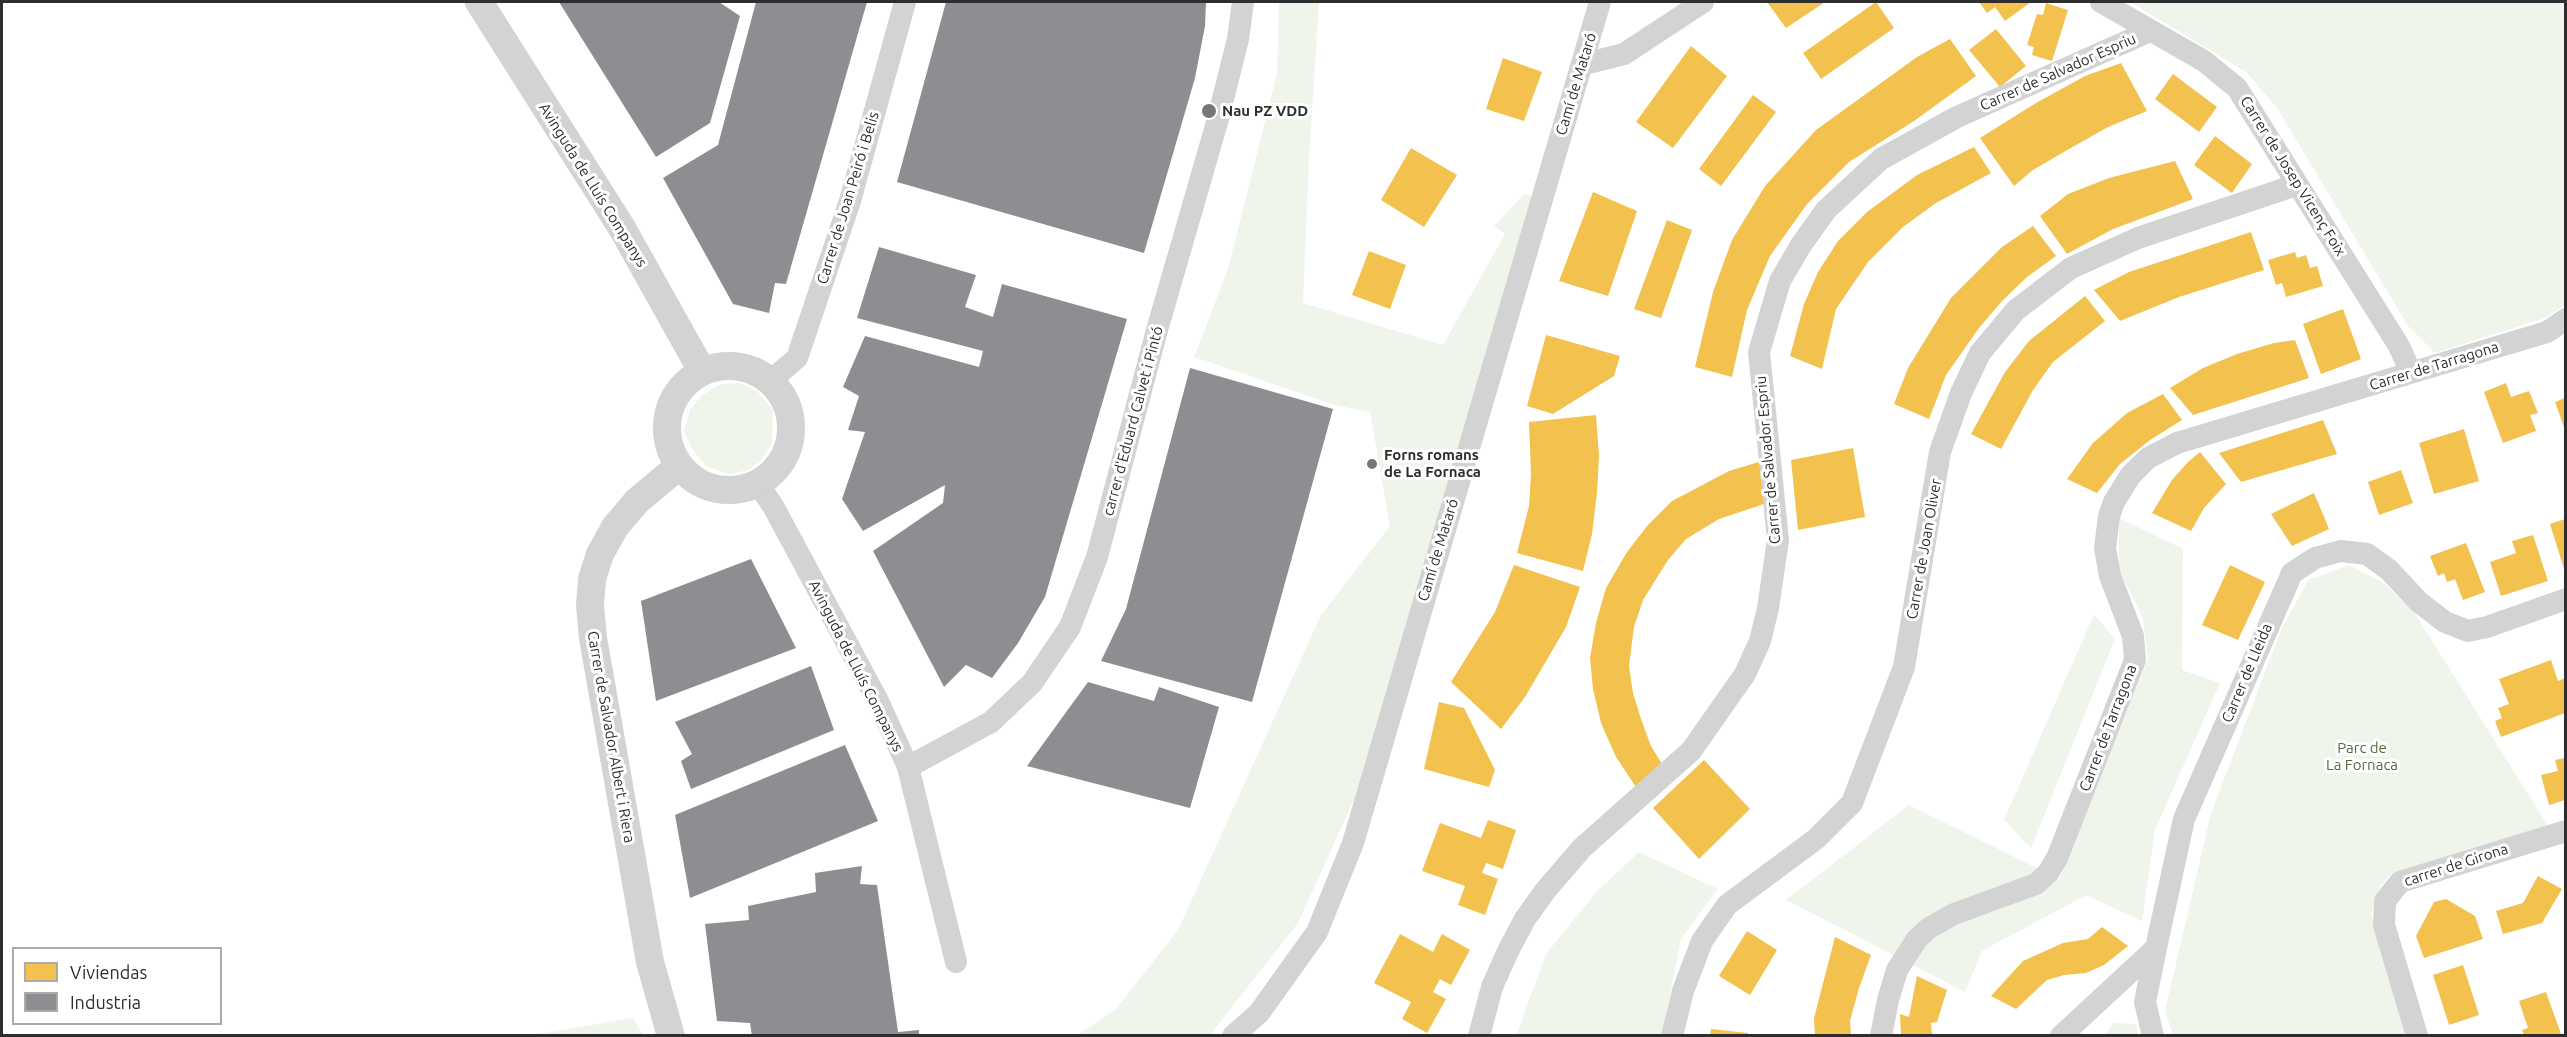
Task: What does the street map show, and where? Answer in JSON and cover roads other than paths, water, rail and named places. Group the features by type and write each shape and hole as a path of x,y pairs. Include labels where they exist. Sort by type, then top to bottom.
{"street":[{"name":"Avinguda de Lluís Companys","path":"479,2 622,228 702,371"},
{"name":"Carrer de Joan Peiró i Belis","path":"770,381 797,358 850,201 905,2"},
{"name":"carrer d'Eduard Calvet i Pintó","path":"908,767 991,722 1032,683 1070,627 1097,557 1157,330 1224,96 1238,39 1243,2"},
{"name":"Camí de Mataró","path":"1233,1035 1259,1013 1317,932 1353,843 1552,163 1584,64 1600,2"},
{"path":"1584,64 1624,54 1703,2"},
{"name":"Carrer de Josep Vicenç Foix","path":"2101,2 2204,61 2237,88 2399,346 2411,373"},
{"name":"Carrer de Salvador Espriu","path":"1479,1035 1492,987 1525,919 1545,891 1582,848 1691,751 1745,674 1760,641 1768,608 1778,540 1759,352 1780,281 1801,244 1826,210 1881,159 1957,117 2150,31"},
{"name":"Carrer de Joan Oliver","path":"1672,1035 1683,991 1702,941 1727,905 1816,839 1852,803 1904,667 1940,452 1961,393 1980,353 2016,310 2071,268 2138,238 2296,185"},
{"name":"Carrer de Tarragona","path":"1881,1035 1897,970 1917,939 1929,928 1954,914 2036,884 2049,873 2057,858 2135,660 2133,636 2110,576 2105,548 2111,509 2130,476 2148,459 2177,444 2547,332 2565,319"},
{"path":"723,366 752,370 770,381 784,399 791,419 791,437 784,458 770,475 758,484 737,490 715,489 695,481 679,466 669,447 667,434 668,412 684,384 702,371 723,366"},
{"name":"Carrer de Salvador Albert i Riera","path":"671,1035 650,962 592,638 590,605 594,571 600,554 615,527 637,501 679,466"},
{"name":"Avinguda de Lluís Companys","path":"758,484 878,701 908,767 956,962"},
{"name":"Carrer de Lleida","path":"2153,1035 2145,1002 2184,819 2292,573 2315,558 2341,551 2367,554 2389,570 2419,602 2445,622 2468,631 2487,627 2565,599"},
{"name":"carrer de Girona","path":"2417,1035 2384,925 2385,901 2400,882 2565,831"},
{"path":"2061,1035 2156,948"}],"place":[{"name":"Nau PZ VDD","path":"1209,111"},
{"name":"Forns romans de La Fornaca","path":"1372,464"}],"park label":[{"name":"Parc de La Fornaca","path":"2362,756"}]}
